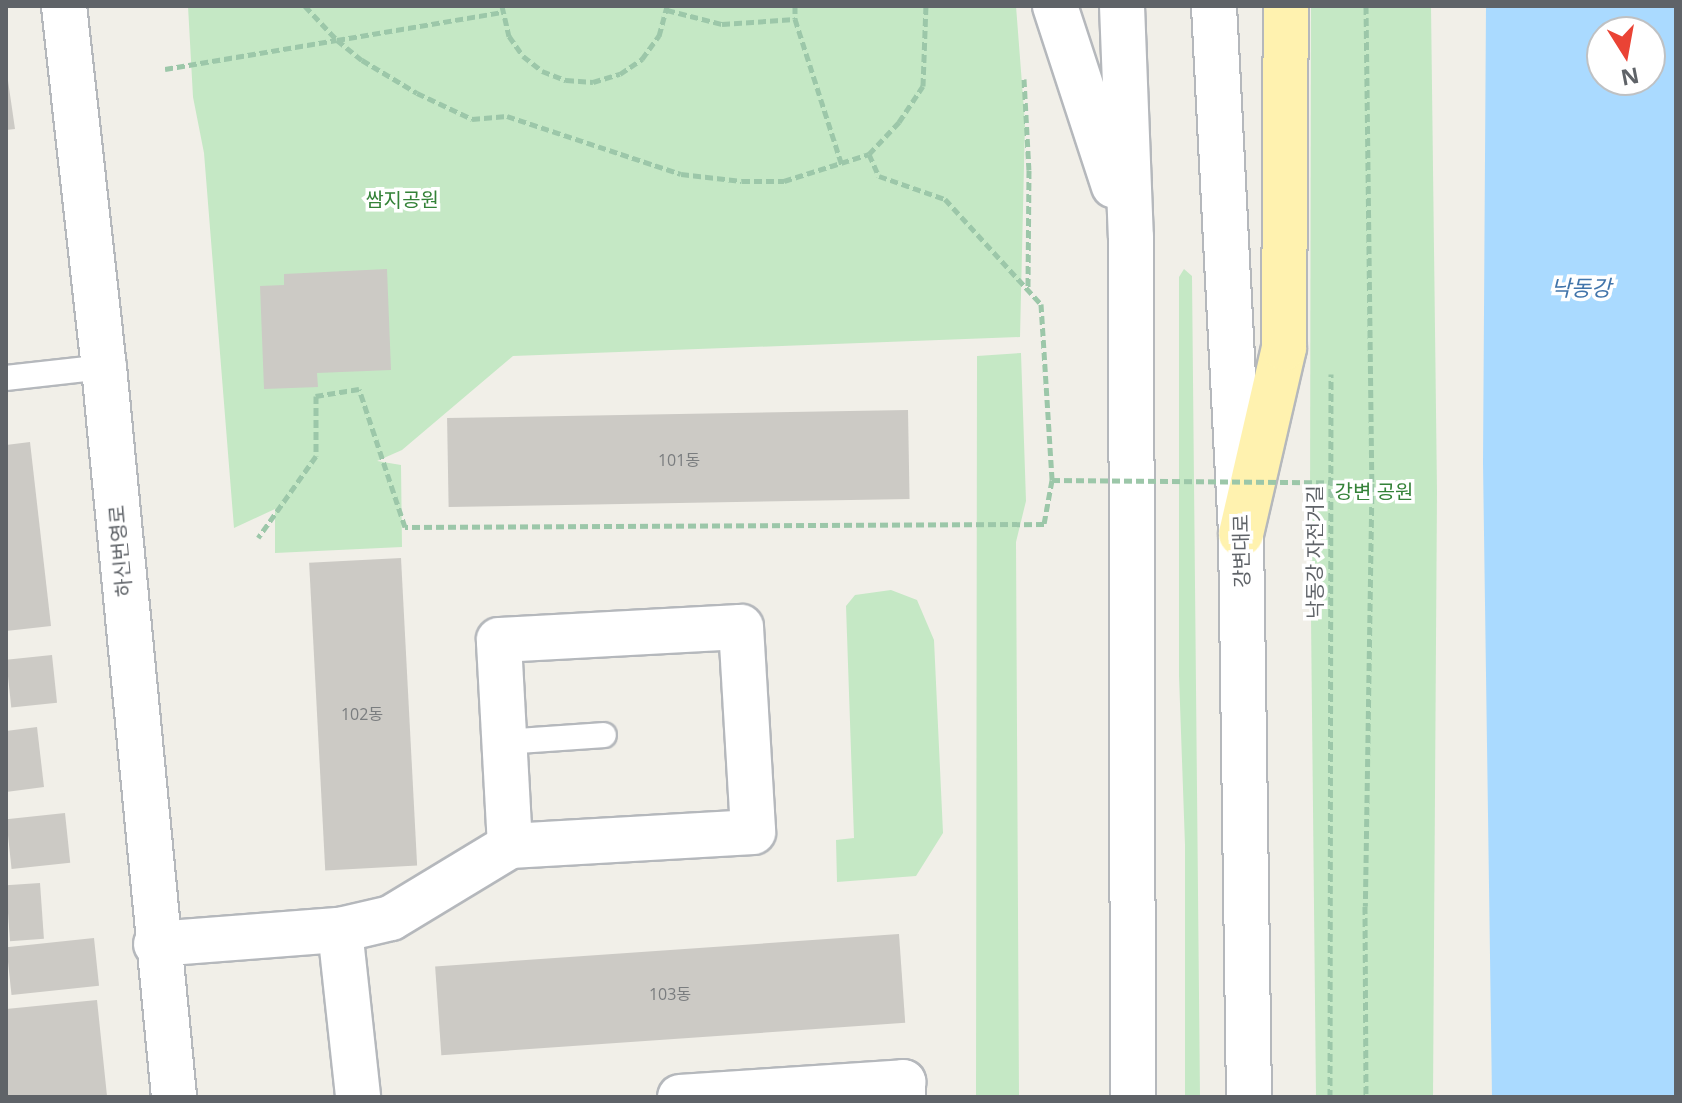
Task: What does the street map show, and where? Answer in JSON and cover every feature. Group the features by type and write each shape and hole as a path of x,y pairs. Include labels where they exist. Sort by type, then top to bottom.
{"main road":[{"path":"1241,534 1284,348 1286,6"}],"street":[{"name":"하신번영로","path":"64,6 104,367 156,944 174,1097"},
{"path":"1055,6 1131,237"},
{"path":"1084,6 1131,237"},
{"path":"1122,6 1131,237 1133,1097"},
{"name":"강변대로","path":"1214,6 1241,534 1249,1097"},
{"path":"156,944 340,930 391,918 510,846 753,832 741,627 499,640 510,846"},
{"path":"340,930 358,1097"},
{"path":"680,1097 903,1082 903,1097"}],"lane":[{"path":"6,378 104,367"},
{"path":"505,742 604,735"}],"path":[{"path":"305,6 337,40 362,60 417,93 472,119 507,116 681,174 742,181 784,181 869,154 899,122 923,86 926,6"},
{"path":"795,6 795,19 842,165"},
{"path":"1366,6 1372,483 1365,906 1366,1097"},
{"path":"165,69 502,9 509,36 523,56 542,71 566,80 593,82 620,74 642,59 659,36 667,8 722,24 795,19"},
{"path":"1023,65 1029,170 1028,290"},
{"path":"258,538 316,456 316,396 359,389 405,527 1044,524 1052,480 1041,304 945,199 879,176 869,154"},
{"name":"낙동강 자전거길","path":"1330,1097 1331,360"},
{"path":"1052,480 1372,483"}],"green space":[{"name":"쌈지공원","path":"188,6 1016,6 1025,123 1020,337 513,356 402,450 377,461 401,465 402,547 275,553 275,509 234,528 204,153 193,97"},
{"name":"강변 공원","path":"1311,6 1431,6 1437,491 1433,1097 1316,1097 1310,522"},
{"path":"1184,269 1192,276 1200,1097 1185,1097 1185,845 1179,676 1179,277"},
{"path":"1021,353 1026,501 1016,542 1019,1097 976,1097 977,356"},
{"path":"891,590 917,600 934,640 943,833 916,876 837,882 836,840 854,838 846,606 855,595"}],"water":[{"name":"낙동강","path":"1486,6 1676,6 1676,1097 1492,1097 1483,463"}],"building":[{"path":"6,67 15,129 6,130"},
{"path":"387,269 391,370 317,373 318,387 264,389 260,286 284,285 284,274"},
{"path":"908,410 910,499 449,507 447,418"},
{"path":"30,442 51,626 6,631 6,445"},
{"path":"401,558 417,866 325,870 309,563"},
{"path":"52,655 57,703 11,708 6,660"},
{"path":"37,727 44,787 6,792 6,731"},
{"path":"65,813 70,863 12,869 6,819"},
{"path":"40,883 44,939 10,941 6,885"},
{"path":"899,934 905,1023 441,1055 435,966"},
{"path":"94,938 99,986 11,995 6,947"},
{"path":"97,1000 107,1096 6,1097 6,1009"}]}
